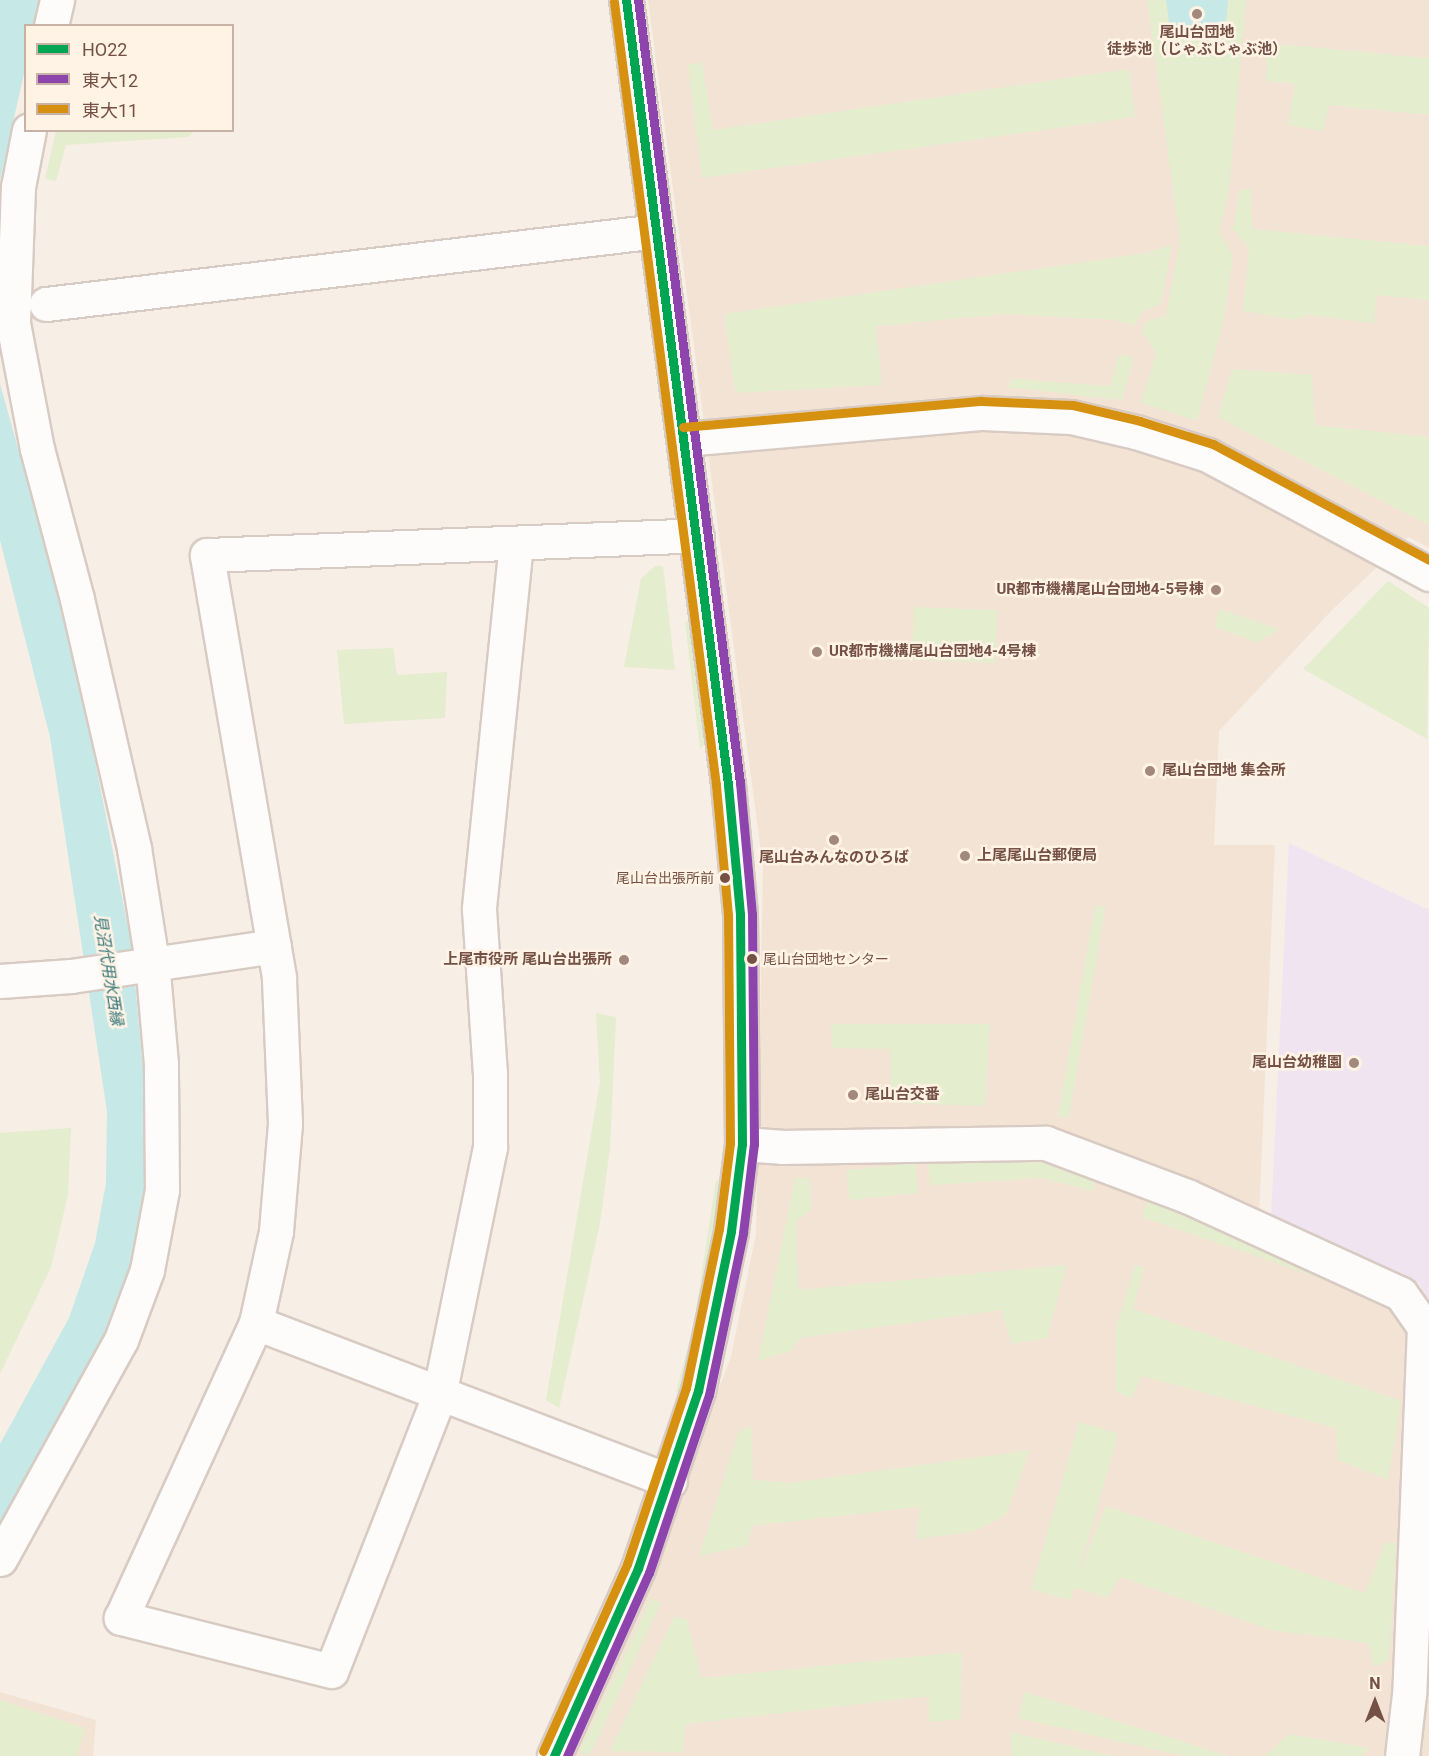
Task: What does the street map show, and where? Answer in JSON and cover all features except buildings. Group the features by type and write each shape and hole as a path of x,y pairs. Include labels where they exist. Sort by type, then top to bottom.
{"street":[{"path":"51,24 57,0"},
{"path":"554,1756 638,1568 670,1481 698,1391 731,1230 742,1143 740,914 697,535 626,0"},
{"path":"0,1559 121,1340 147,1270 162,1190 163,1146 147,963 134,848 77,599 37,450 18,187 29,132"},
{"path":"28,305 657,231"},
{"path":"684,439 983,413 1071,417 1144,434 1208,455 1429,574"},
{"path":"516,543 479,909 490,1073 490,1147 439,1396 331,1671 121,1618 256,1323 276,1231 285,1123 279,977 207,555 697,535"},
{"path":"0,981 82,974 274,946"},
{"path":"742,1143 781,1147 1046,1143 1186,1196 1401,1294 1424,1327 1409,1694 1402,1756"},
{"path":"256,1323 439,1396 670,1481"}],"shaded area":[{"path":"648,0 1429,0 1429,548 1409,537 1333,609 1219,731 1214,845 1275,845 1259,1217 1414,1289 1429,1443 1429,1756 566,1756 595,1710 731,1357 756,1234 763,867"},
{"name":"尾山台幼稚園","path":"1289,843 1429,910 1429,1305 1419,1283 1271,1217"},
{"path":"0,1692 96,1720 93,1756 0,1756"}],"green space":[{"path":"1147,0 1246,0 1229,190 1219,231 1233,257 1224,319 1197,421 1141,403 1156,353 1142,331 1145,322 1166,315 1180,240"},
{"path":"1268,43 1429,58 1429,115 1329,105 1323,131 1288,125 1295,84 1266,81"},
{"path":"702,62 713,130 1129,69 1135,117 702,178 688,65"},
{"path":"56,132 193,132 188,137 66,145 56,181 45,179"},
{"path":"1251,188 1252,229 1429,246 1429,300 1376,295 1374,323 1307,315 1294,320 1243,311 1249,249 1233,229 1239,191"},
{"path":"1172,244 1161,304 1143,311 1134,325 1114,320 1007,314 876,326 882,385 735,393 724,314 1147,253"},
{"path":"1118,355 1134,357 1122,400 1008,387 1012,379 1111,386"},
{"path":"1232,369 1312,375 1315,425 1429,437 1429,525 1218,417"},
{"path":"655,566 663,566 675,670 624,667 641,579"},
{"path":"1388,581 1429,608 1427,739 1303,669"},
{"path":"914,607 997,610 995,663 912,660"},
{"path":"1219,609 1279,629 1258,643 1215,627"},
{"path":"690,620 706,744 700,749 685,622"},
{"path":"393,648 397,675 447,672 445,718 344,724 337,650"},
{"path":"1095,905 1106,907 1069,1118 1058,1116"},
{"path":"596,1013 616,1017 610,1148 600,1223 559,1408 546,1400 600,1082"},
{"path":"831,1024 990,1024 985,1106 892,1103 890,1049 832,1048"},
{"path":"71,1128 68,1195 51,1267 0,1374 0,1133"},
{"path":"1050,1162 1096,1179 1093,1191 1042,1178 930,1185 928,1164"},
{"path":"915,1163 918,1193 850,1200 846,1170"},
{"path":"795,1178 809,1178 812,1210 797,1220 798,1290 1067,1265 1047,1338 1012,1344 1001,1310 800,1338 791,1351 758,1361"},
{"path":"716,1180 720,1181 715,1229 680,1393 676,1392 694,1323"},
{"path":"1147,1200 1351,1289 1142,1217"},
{"path":"1135,1265 1144,1268 1133,1309 1401,1401 1388,1480 1338,1460 1336,1428 1142,1376 1131,1399 1116,1391 1116,1327"},
{"path":"1079,1422 1118,1433 1070,1601 1031,1589"},
{"path":"752,1427 753,1480 789,1483 1030,1450 1006,1515 972,1532 916,1539 920,1507 752,1526 748,1545 699,1556 739,1431"},
{"path":"1106,1506 1365,1593 1385,1543 1396,1543 1389,1660 1374,1667 1368,1643 1271,1630 1120,1577 1107,1598 1073,1587"},
{"path":"651,1598 661,1603 590,1756 580,1752"},
{"path":"674,1617 687,1619 701,1678 962,1652 961,1719 929,1722 929,1696 686,1724 683,1752 610,1751"},
{"path":"1025,1692 1228,1756 1183,1756 1018,1718"},
{"path":"0,1700 85,1728 77,1756 0,1756"},
{"path":"1011,1732 1112,1756 1012,1756"},
{"path":"1289,1734 1370,1748 1361,1756 1265,1756"}],"water":[{"path":"0,0 41,0 35,24 24,24 24,73 0,181"},
{"name":"尾山台団地 徒歩池（じゃぶじゃぶ池）","path":"1166,0 1228,0 1225,33 1170,28"},
{"name":"見沼代用水西縁","path":"0,384 47,551 81,690 132,948 149,1134 148,1178 137,1244 114,1327 0,1527 0,1444 69,1318 95,1243 106,1183 107,1111 50,737 0,540"}],"transit line":[{"name":"HO22","path":"554,1756 638,1568 698,1391 731,1231 742,1144 740,914 728,784 626,0"},
{"name":"東大12","path":"567,1756 649,1573 709,1395 743,1233 754,1144 752,914 740,783 638,0"},
{"name":"東大11","path":"543,1751 627,1564 686,1388 719,1229 730,1143 728,915 716,785 614,2"},
{"name":"東大11","path":"683,427 982,401 1073,405 1140,421 1213,444 1429,560"}],"place":[{"name":"尾山台団地 徒歩池（じゃぶじゃぶ池）","path":"1197,14"},
{"name":"UR都市機構尾山台団地4-5号棟","path":"1216,590"},
{"name":"UR都市機構尾山台団地4-4号棟","path":"817,652"},
{"name":"尾山台団地 集会所","path":"1150,771"},
{"name":"尾山台みんなのひろば","path":"834,840"},
{"name":"上尾尾山台郵便局","path":"965,856"},
{"name":"尾山台出張所前","path":"725,878"},
{"name":"尾山台団地センター","path":"752,959"},
{"name":"上尾市役所 尾山台出張所","path":"624,960"},
{"name":"尾山台幼稚園","path":"1354,1063"},
{"name":"尾山台交番","path":"853,1095"}]}
